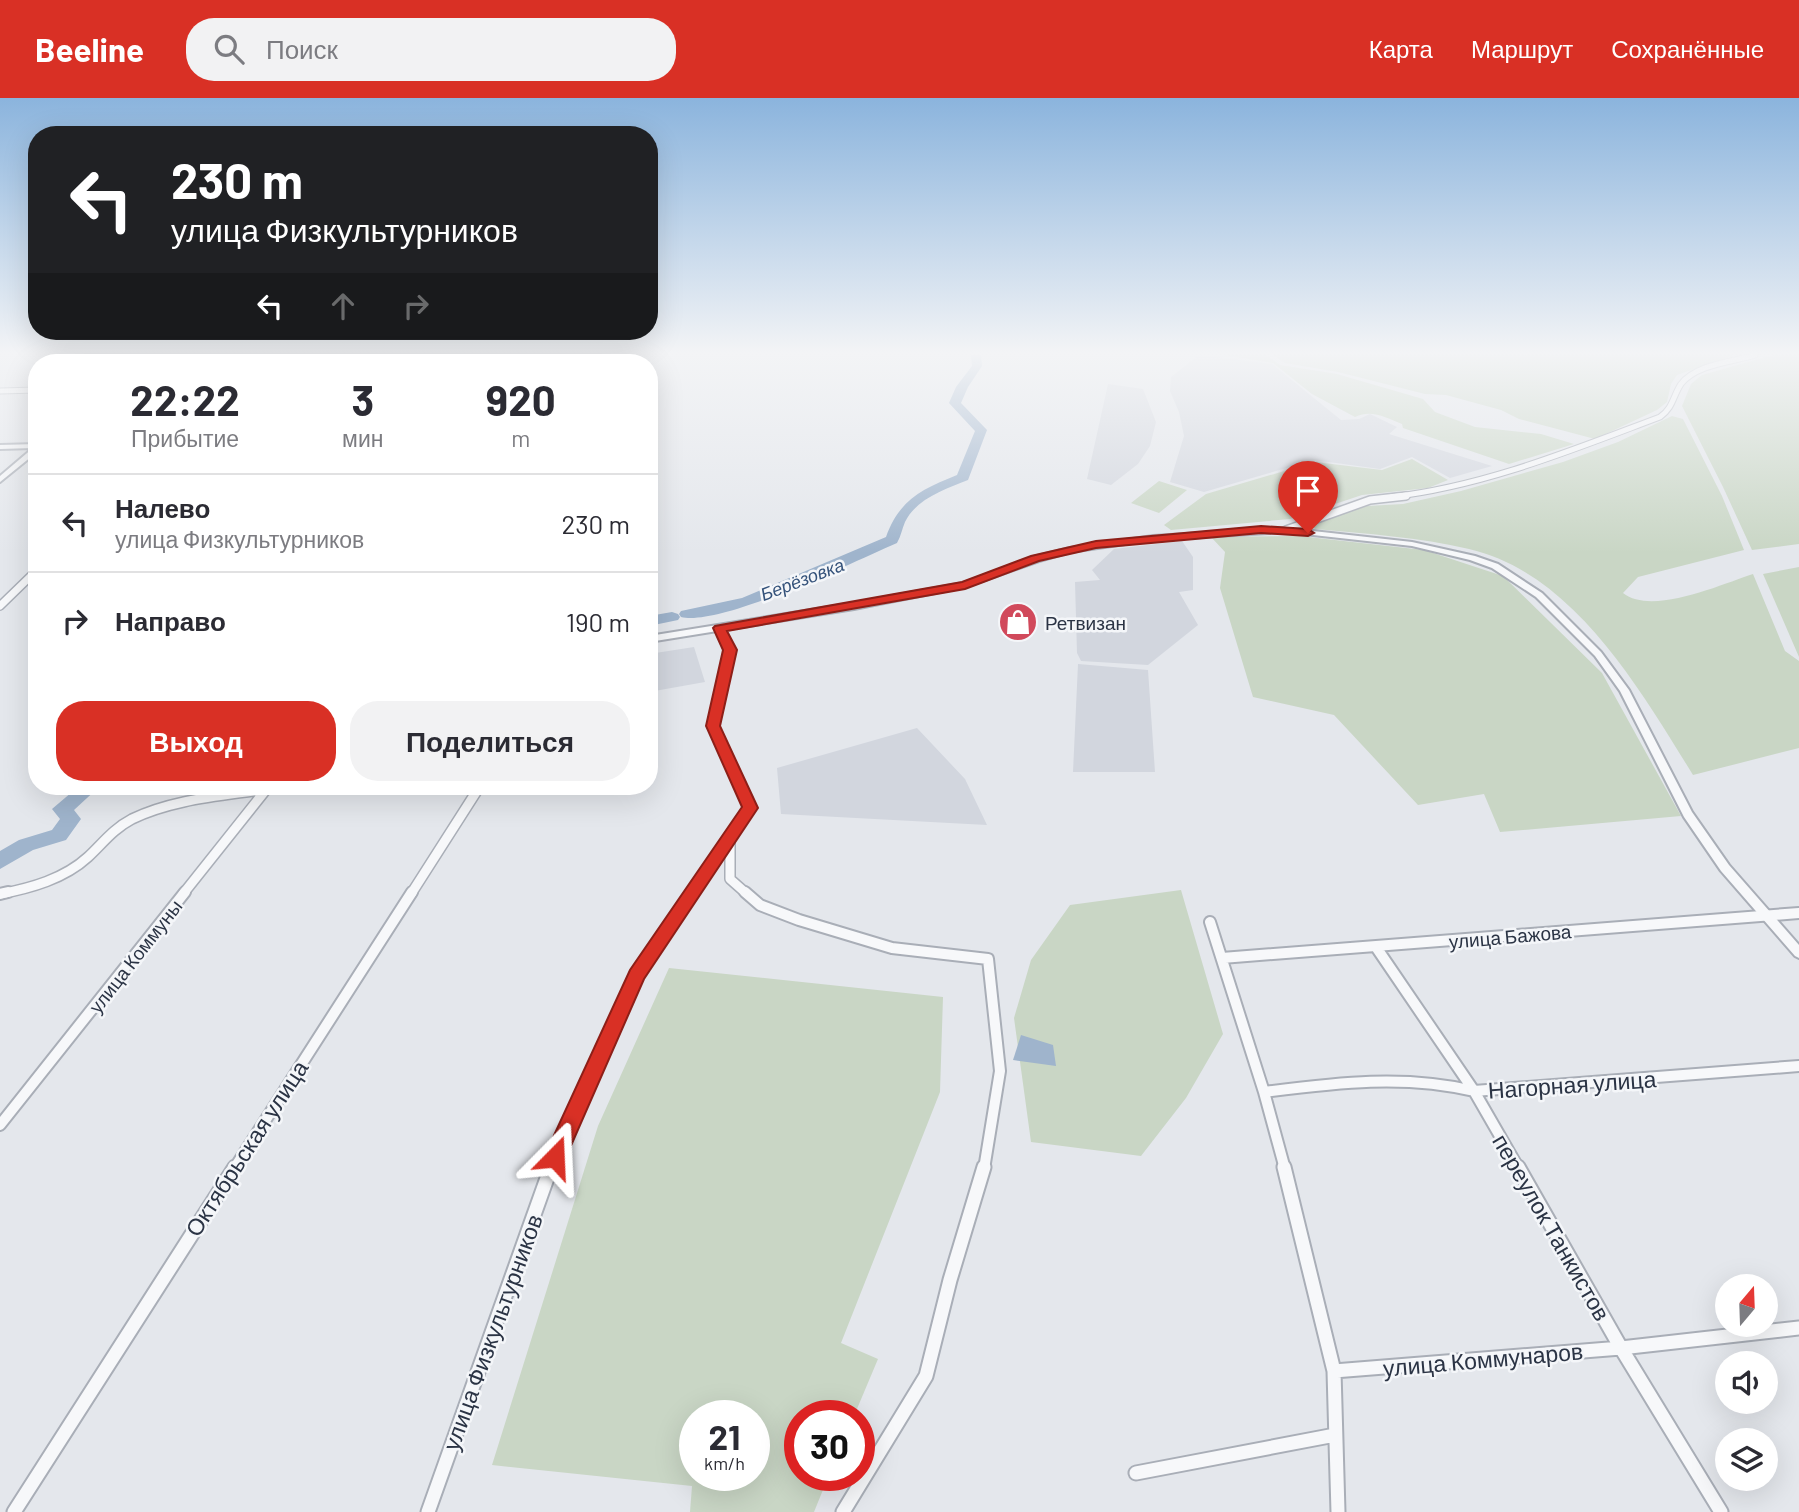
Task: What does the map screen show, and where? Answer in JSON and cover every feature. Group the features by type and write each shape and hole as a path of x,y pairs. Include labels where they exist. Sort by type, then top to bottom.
{"street":[{"path":"1286,530 1370,500 1436,492 1581,448 1650,421"},
{"path":"0,447 28,447"},
{"path":"0,480 28,455"},
{"path":"658,638 965,585 1036,559 1096,545 1153,538 1286,530 1412,544 1472,558 1495,566 1539,595 1578,632 1624,690 1688,814 1725,868 1799,953"},
{"path":"0,606 28,579"},
{"name":"улица Физкультурников","path":"428,1512 564,1132 637,975 750,808 713,726 730,650 719,628"},
{"path":"0,894 40,886 85,860 114,829 148,812 224,795"},
{"name":"улица Коммуны","path":"0,1125 262,795"},
{"name":"Октябрьская улица","path":"14,1512 474,795"},
{"path":"730,841 730,879 760,905 799,920 892,948 988,959 1000,1072 984,1170 950,1280 926,1376 843,1512"},
{"name":"улица Бажова","path":"1222,958 1799,913"},
{"path":"1210,922 1264,1092 1301,1230 1334,1371 1338,1512"},
{"name":"переулок Танкистов","path":"1376,947 1474,1091 1621,1348 1721,1512"},
{"name":"Нагорная улица","path":"1264,1092 1379,1078 1453,1084 1474,1091 1799,1066"},
{"name":"улица Коммунаров","path":"1334,1371 1621,1348 1799,1328"},
{"path":"1136,1473 1335,1435"}],"shaded area":[{"path":"1100,421 1156,421 1150,446 1138,464 1111,485 1087,479"},
{"path":"1181,421 1385,421 1397,427 1389,434 1492,466 1450,478 1412,457 1380,469 1314,460 1204,492 1170,482 1184,436"},
{"path":"1182,541 1193,557 1193,590 1179,592 1198,625 1148,665 1081,661 1077,653 1075,582 1100,580 1092,570 1114,549"},
{"path":"694,647 705,682 658,690 658,653"},
{"path":"1078,664 1148,670 1155,772 1073,772"},
{"path":"917,728 965,779 987,825 781,814 777,768"}],"green space":[{"path":"1394,421 1459,421 1475,427 1541,434 1574,444 1509,464 1403,428 1402,424"},
{"path":"1527,421 1634,421 1595,439"},
{"path":"1662,421 1684,421 1722,496 1744,550 1638,577 1623,593 1636,599 1669,600 1753,574 1785,651 1799,661 1799,748 1693,775 1651,708 1601,640 1572,609 1541,583 1507,562 1469,549 1412,539 1315,529 1311,525 1367,506 1403,504 1461,491 1563,462 1618,442"},
{"path":"1690,421 1799,421 1799,544 1752,550"},
{"path":"1412,459 1448,480 1428,488 1362,495 1290,519 1171,530 1164,525 1206,494 1315,462 1382,470"},
{"path":"1159,481 1187,490 1159,513 1131,503"},
{"path":"1299,536 1424,550 1503,576 1602,673 1681,816 1500,832 1484,794 1418,805 1334,715 1253,697 1220,588 1225,552 1211,537"},
{"path":"1799,567 1799,657 1763,574"},
{"path":"1181,890 1223,1034 1186,1098 1141,1156 1031,1142 1014,1018 1031,960 1070,905"},
{"path":"669,968 943,997 940,1092 841,1343 878,1359 861,1400 784,1400 784,1491 823,1491 814,1512 690,1512 692,1491 770,1491 770,1400 679,1400 679,1485 492,1465 598,1126"}],"water":[{"path":"1021,1035 1053,1045 1056,1066 1013,1060"}],"waterway":[{"name":"Берёзовка","path":"902,516 922,496 963,477 981,430 972,421"},
{"name":"Берёзовка","path":"687,614 726,608 747,601 892,540 899,519"},
{"name":"Берёзовка","path":"658,619 672,617"},
{"name":"Берёзовка","path":"0,861 26,845 59,835 71,819 62,809 80,795"}],"place":[{"name":"Ретвизан","path":"1018,622"}],"route":[{"path":"555,1157 637,975 750,808 713,726 730,650 719,628 854,607 965,585 1036,559 1096,545 1261,529 1308,533"}]}
